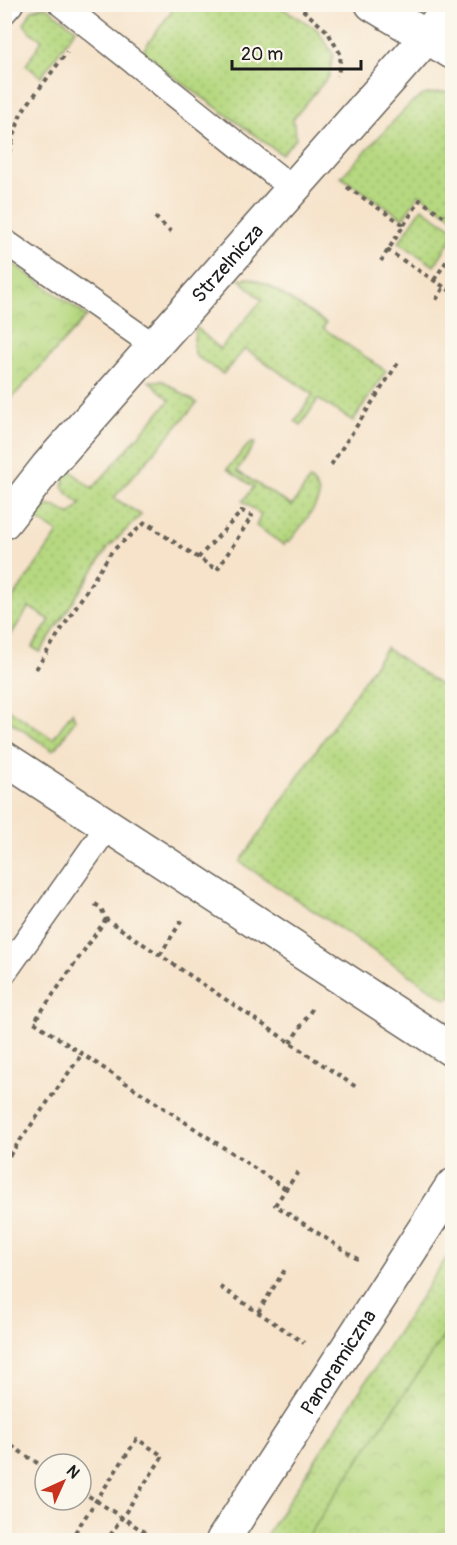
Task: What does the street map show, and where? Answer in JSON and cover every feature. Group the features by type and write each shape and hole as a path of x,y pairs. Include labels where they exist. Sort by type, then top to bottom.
{"street":[{"path":"372,4 440,44"},
{"name":"Strzelnicza","path":"4,522 47,467 292,188 440,44 450,4"},
{"path":"4,758 453,1050"},
{"name":"Panoramiczna","path":"223,1540 453,1186"}],"lane":[{"path":"4,12 11,4"},
{"path":"61,4 292,188"},
{"path":"4,241 153,345"},
{"path":"4,973 108,826"}],"path":[{"path":"296,4 327,31 341,55 339,74 334,81"},
{"path":"4,170 21,113 87,25"},
{"path":"345,186 404,225"},
{"path":"381,261 420,200 453,222"},
{"path":"155,217 171,232"},
{"path":"387,250 453,292"},
{"path":"434,280 453,253"},
{"path":"436,300 444,287"},
{"path":"331,465 400,360"},
{"path":"36,669 111,552 146,524 198,558 217,570 252,516 242,511 198,558"},
{"path":"151,527 156,520"},
{"path":"93,903 101,908 106,919 356,1087"},
{"path":"106,919 34,1022 286,1189"},
{"path":"159,955 176,928"},
{"path":"290,1043 315,1004"},
{"path":"4,1163 82,1054"},
{"path":"298,1172 275,1205 359,1260"},
{"path":"258,1312 286,1268"},
{"path":"220,1287 304,1343"},
{"path":"70,1540 137,1439 163,1456 107,1540"},
{"path":"4,1441 33,1460"},
{"path":"93,1499 157,1540"}],"green space":[{"path":"275,4 317,29 333,54 329,76 293,119 296,139 281,154 141,53 176,5"},
{"path":"45,6 76,29 41,77 26,65 42,40 30,32 24,24 32,10"},
{"path":"452,92 452,216 419,194 403,218 341,177 410,104 423,95"},
{"path":"422,208 452,228 452,238 434,266 399,242"},
{"path":"5,258 87,316 5,403"},
{"path":"250,278 268,285 326,323 323,328 386,371 353,421 318,399 301,425 295,421 313,394 245,349 223,374 196,356 193,345 196,327 220,349 262,300 239,279"},
{"path":"149,381 163,381 197,403 114,498 141,515 108,548 40,652 32,647 50,620 29,607 5,644 5,610 58,533 33,516 48,506 70,515 81,504 63,487 65,476 70,470 92,489 170,400"},
{"path":"250,443 255,443 237,471 292,506 310,479 318,491 319,496 311,513 289,542 287,541 284,545 256,526 261,515 243,501 254,487 227,469"},
{"path":"386,648 452,693 452,997 446,999 240,862"},
{"path":"5,707 53,739 72,712 75,720 58,746 52,750 5,718"},
{"path":"452,1249 452,1540 263,1540 265,1537"},
{"path":"452,1324 452,1540 306,1540 335,1495"}]}
